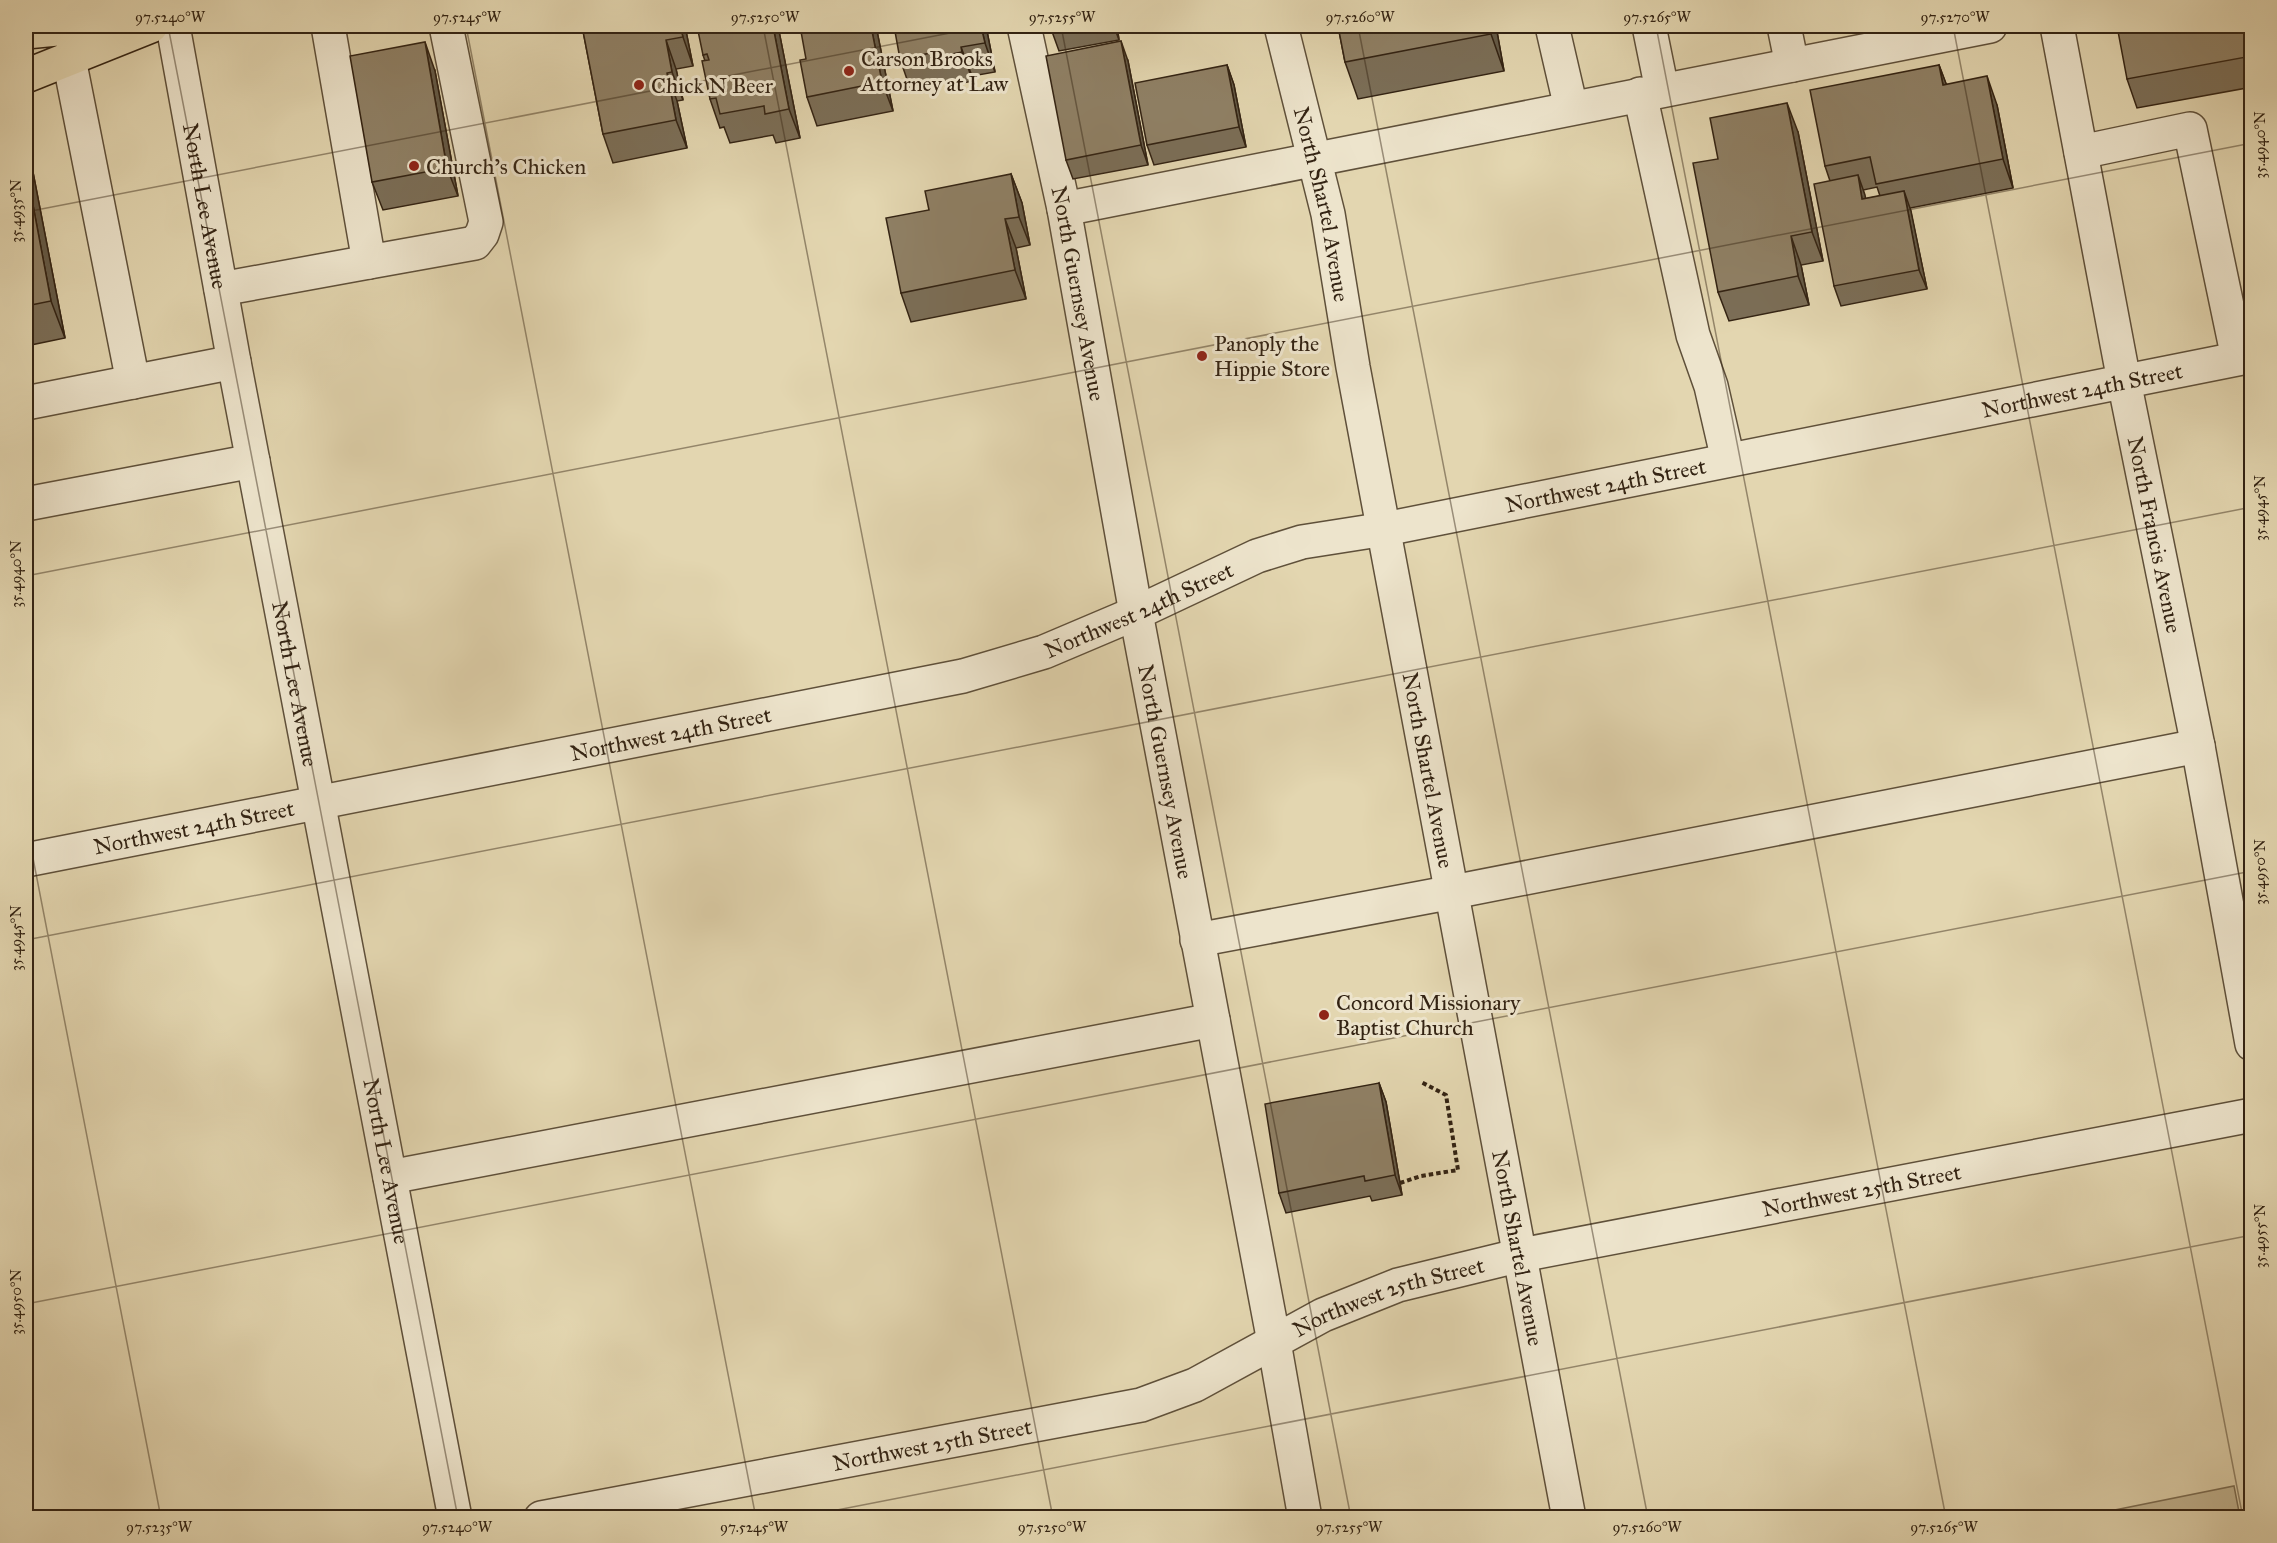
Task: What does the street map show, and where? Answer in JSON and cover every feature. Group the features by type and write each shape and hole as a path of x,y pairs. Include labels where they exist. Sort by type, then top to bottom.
{"main road":[{"path":"26,32 88,26"},
{"path":"26,76 151,26"}],"street":[{"name":"North Lee Avenue","path":"173,26 234,362 455,1518"},
{"path":"328,26 369,262"},
{"path":"221,289 475,243 482,234 486,222 446,26"},
{"name":"North Guernsey Avenue","path":"1024,26 1064,209 1136,613 1274,1342 1305,1518"},
{"name":"North Shartel Avenue","path":"1281,26 1328,214 1353,367 1569,1518"},
{"path":"1552,26 1570,108"},
{"path":"1649,26 1651,92 1693,335 1712,386 1728,460"},
{"path":"1784,26 1792,64"},
{"path":"1064,209 1990,26"},
{"name":"North Francis Avenue","path":"2057,26 2124,381 2198,746 2252,1044"},
{"path":"69,59 133,382"},
{"path":"2081,152 2190,129 2245,357"},
{"name":"Northwest 24th Street","path":"26,860 963,676 1044,652 1136,613 1257,556 1302,542 1385,529 2245,357"},
{"path":"26,403 234,362"},
{"path":"26,504 253,461"},
{"path":"1197,940 2198,746"},
{"path":"390,1177 1213,1020"},
{"name":"Northwest 25th Street","path":"541,1518 1142,1405 1195,1385 1323,1315 1398,1285 1521,1255 2252,1114"}],"path":[{"path":"1400,1183 1420,1176 1458,1170 1446,1095 1421,1082"}],"shaded area":[{"path":"2252,1419 2251,1487 2247,1420"},
{"path":"2234,1486 2240,1517 2080,1517"}],"building":[{"name":"Chick N Beer","path":"582,26 680,26 683,37 666,40 672,72 667,73 676,120 603,134"},
{"path":"697,26 773,26 789,109 765,114 764,106 720,114 716,98 710,99 702,61 709,60 707,54 703,55"},
{"name":"Carson Brooks Attorney at Law","path":"800,26 871,26 882,82 807,97 800,60 806,59"},
{"path":"894,26 981,26 985,43 961,47 962,52 937,57 936,52 900,59"},
{"path":"1050,26 1082,26 1051,32"},
{"path":"1338,26 1489,26 1491,34 1345,62"},
{"path":"2117,26 2252,26 2252,56 2127,79"},
{"path":"1121,41 1141,145 1066,160 1046,56"},
{"name":"Church's Chicken","path":"425,42 447,168 372,182 350,56"},
{"path":"1227,65 1239,127 1147,145 1135,83"},
{"path":"1939,65 1943,85 1987,76 2003,159 1876,184 1870,157 1825,166 1810,90"},
{"path":"1787,103 1812,232 1791,236 1798,276 1718,292 1693,163 1718,159 1710,118"},
{"path":"26,168 51,301 26,306"},
{"path":"1011,174 1019,217 1005,219 1015,270 901,293 886,218 929,210 925,191"},
{"path":"1858,175 1862,199 1904,191 1919,270 1834,286 1814,184"},
{"name":"Concord Missionary Baptist Church","path":"1379,1083 1395,1175 1365,1181 1364,1176 1279,1193 1265,1104"}],"place":[{"name":"Carson Brooks Attorney at Law","path":"849,71"},
{"name":"Chick N Beer","path":"639,85"},
{"name":"Church's Chicken","path":"414,166"},
{"name":"Panoply the Hippie Store","path":"1202,356"},
{"name":"Concord Missionary Baptist Church","path":"1324,1015"}]}
